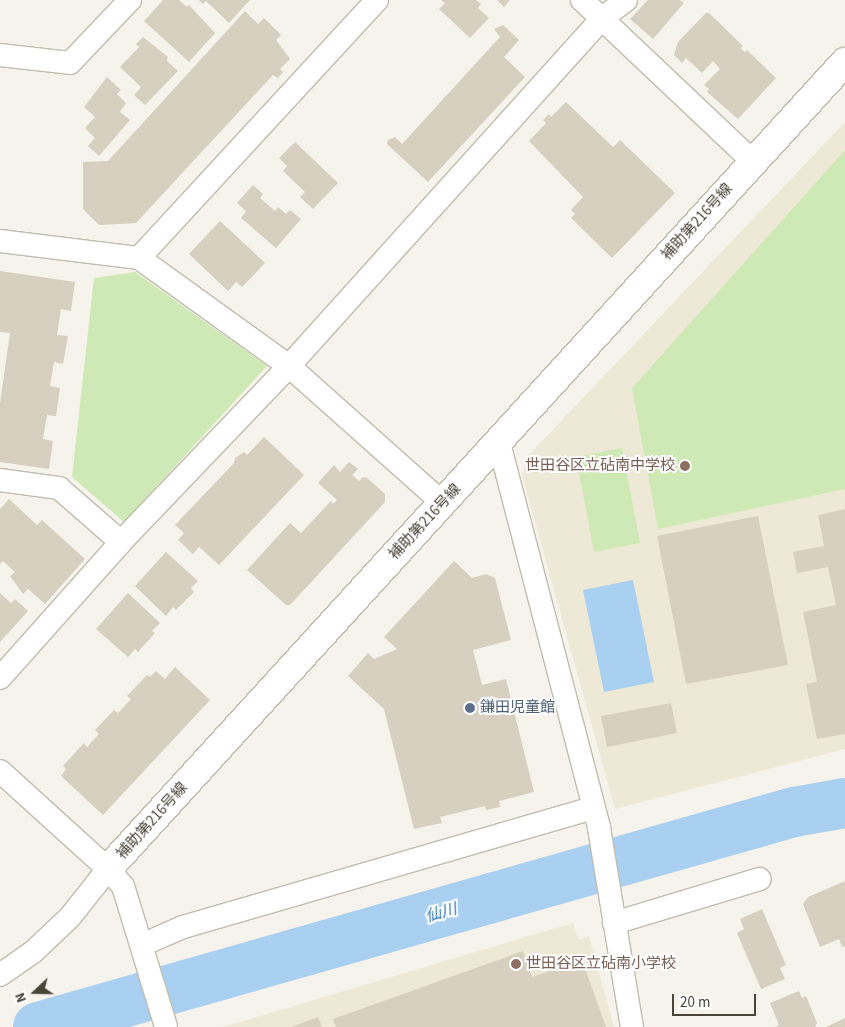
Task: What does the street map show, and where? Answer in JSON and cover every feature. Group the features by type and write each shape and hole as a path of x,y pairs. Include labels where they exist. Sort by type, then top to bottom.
{"street":[{"path":"0,55 70,63 130,0"},
{"path":"139,258 377,0"},
{"path":"582,0 752,161"},
{"path":"0,678 121,542 290,366 601,19 626,0"},
{"name":"補助第216号線","path":"0,975 32,952 70,917 108,868 499,443 752,161 845,62"},
{"path":"0,241 139,258 290,366 443,503"},
{"path":"499,443 596,818 632,1027"},
{"path":"0,480 59,488 121,542"},
{"path":"0,771 108,868 123,886 166,1027"},
{"path":"143,952 183,927 596,818"},
{"path":"613,912 760,879"}],"shaded area":[{"name":"世田谷区立砧南中学校","path":"845,122 845,749 615,809 522,475 528,456"},
{"name":"世田谷区立砧南小学校","path":"573,923 578,940 589,936 614,1027 223,1027"}],"green space":[{"path":"845,150 845,489 658,529 632,388"},
{"path":"135,272 267,366 124,522 72,477 94,278"},
{"path":"622,448 640,543 594,552 576,457"}],"water":[{"path":"633,580 654,682 604,692 583,590"}],"building":[{"path":"163,0 179,0 187,7 189,5 215,33 189,62 144,21"},
{"path":"199,0 250,0 229,23 206,1 203,4"},
{"path":"441,0 476,0 481,4 478,8 489,18 470,38 439,9 445,3"},
{"path":"497,0 510,0 504,7"},
{"path":"648,0 680,0 684,3 653,39 630,19"},
{"path":"245,11 258,24 264,18 281,35 276,40 290,59 280,69 283,72 278,78 273,75 136,223 99,225 83,209 83,162 108,161"},
{"path":"706,13 709,13 743,46 740,48 745,52 747,50 776,78 738,119 707,92 709,89 704,85 720,69 713,61 702,73 686,58 682,63 674,55 678,42"},
{"path":"503,25 519,40 504,57 525,77 428,182 387,144 388,140 395,137 402,144 500,37 494,29"},
{"path":"143,37 168,57 167,61 178,71 145,105 134,95 141,87 120,67 139,47 136,44"},
{"path":"107,77 121,90 117,94 126,103 120,112 130,120 99,156 88,146 95,138 85,128 95,117 84,107"},
{"path":"566,102 613,147 620,140 675,193 612,258 571,218 575,214 571,210 583,197 529,141 546,123 543,120 549,114 551,117"},
{"path":"295,142 338,183 313,209 300,197 305,192 283,171 287,166 279,158"},
{"path":"253,185 263,194 260,198 275,211 278,207 286,214 290,210 301,219 276,248 241,218 246,211 237,203"},
{"path":"220,221 265,263 242,287 236,282 228,291 189,254"},
{"path":"0,271 75,282 71,311 61,309 57,335 68,336 63,364 54,362 50,386 60,388 56,416 47,415 43,439 53,441 49,469 0,462 0,403 10,333 0,332"},
{"path":"264,437 304,475 219,565 199,547 193,554 178,540 184,533 175,525 234,463 235,458 244,452 247,455"},
{"path":"349,462 358,469 352,475 359,481 363,477 367,478 385,494 385,502 290,605 286,605 247,570 290,523 301,533 331,501 333,504 337,500 318,483 334,465 340,472"},
{"path":"9,499 37,525 42,520 85,559 45,604 28,589 23,594 10,576 15,572 3,561 0,564 0,509"},
{"path":"845,509 845,734 817,739 806,684 817,682 803,612 836,605 828,567 797,573 793,552 824,546 818,515"},
{"path":"758,516 788,665 686,684 657,536"},
{"path":"166,552 198,581 191,588 194,592 176,610 173,607 166,616 135,586"},
{"path":"454,561 472,578 486,574 495,578 511,640 473,650 482,685 506,679 534,792 499,801 500,807 486,810 485,806 440,817 442,823 414,829 384,709 348,676 368,653 374,659 397,649 384,637"},
{"path":"0,593 11,603 15,599 28,611 0,642"},
{"path":"128,593 160,623 152,631 155,633 138,652 135,649 128,657 96,629"},
{"path":"175,667 210,700 103,815 61,776 66,769 63,766 84,743 87,747 99,734 95,730 114,710 118,713 131,699 127,696 147,675 150,677 156,671 165,679"},
{"path":"671,703 677,733 607,747 601,716"},
{"path":"845,881 845,946 842,947 839,939 820,947 803,904 808,897"},
{"path":"762,909 786,965 780,968 785,979 761,989 737,933 744,929 740,919"},
{"path":"523,951 532,977 582,960 606,1027 336,1027 333,1019"},
{"path":"799,991 802,998 806,996 817,1023 815,1027 775,1027 779,1025 770,1003"},
{"path":"318,1017 322,1027 291,1027"},
{"path":"845,1018 845,1027 826,1027"}],"waterway":[{"name":"仙川","path":"38,1027 794,812 845,803"}],"place":[{"name":"世田谷区立砧南中学校","path":"685,466"},
{"name":"鎌田児童館","path":"470,708"},
{"name":"世田谷区立砧南小学校","path":"516,964"}]}
